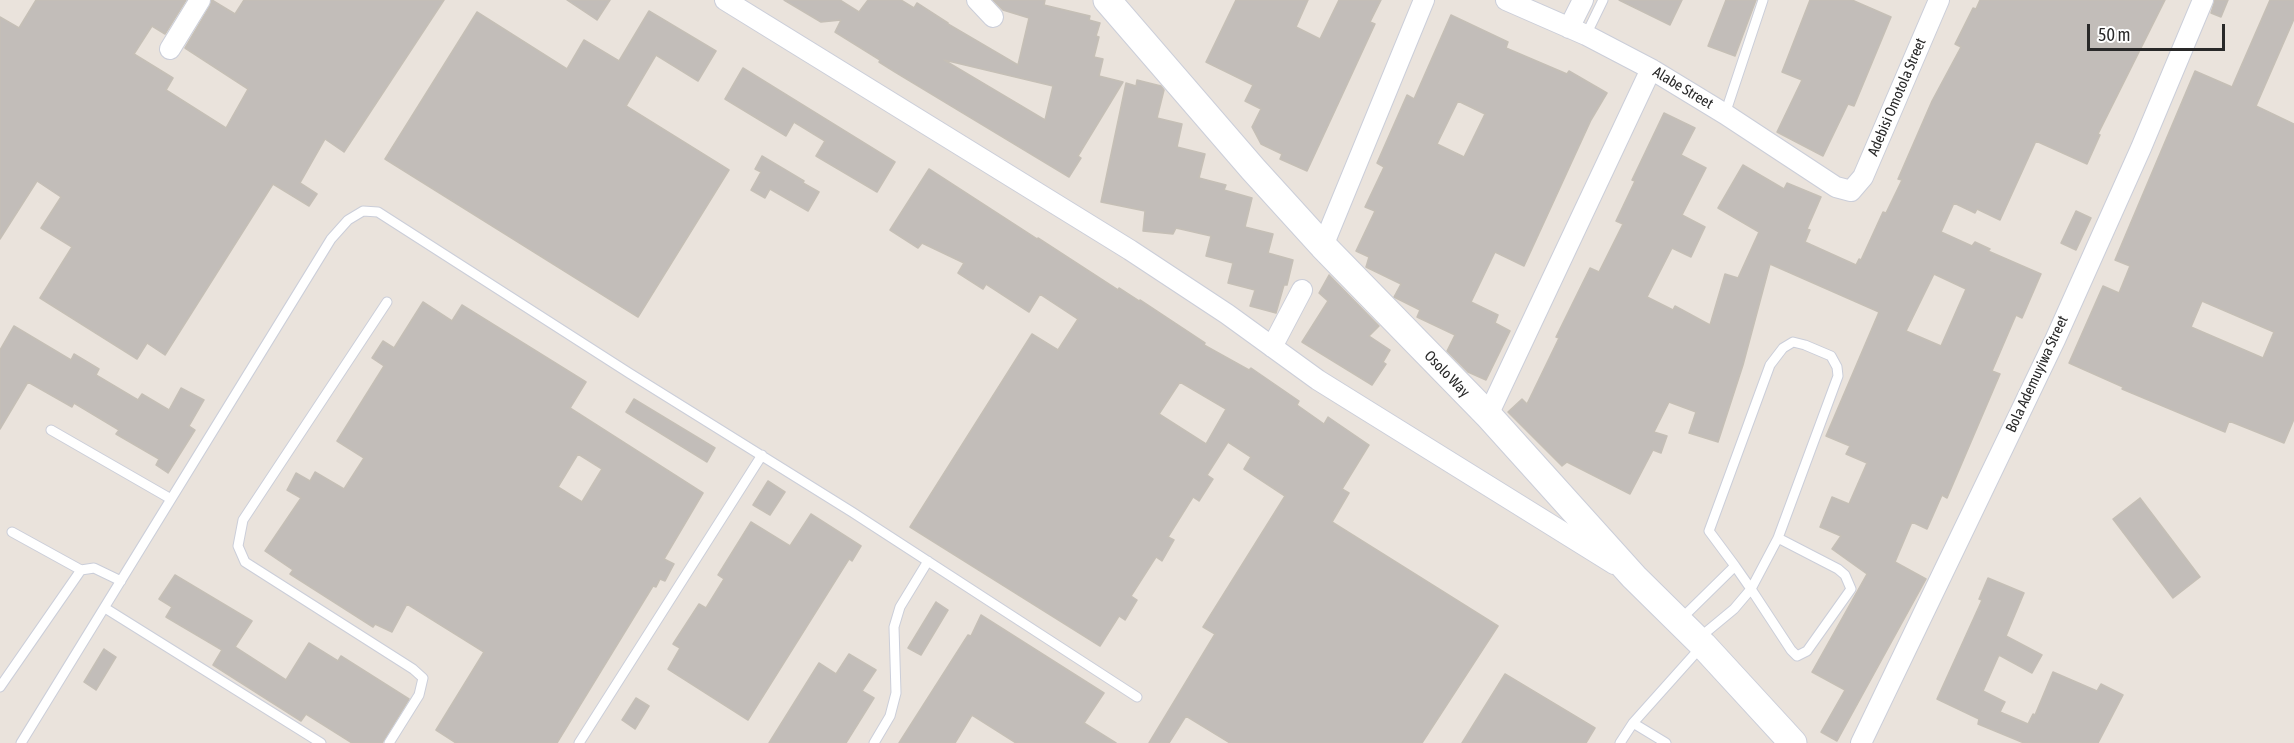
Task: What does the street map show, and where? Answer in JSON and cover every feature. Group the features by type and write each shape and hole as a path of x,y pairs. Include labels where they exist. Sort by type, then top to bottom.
{"main road":[{"name":"Osolo Way","path":"1107,0 1323,246 1488,415 1634,577 1693,635 1793,743"}],"street":[{"path":"170,50 200,0"},
{"path":"725,0 1130,250 1227,314 1318,380 1634,577"},
{"path":"977,0 993,17"},
{"path":"1323,246 1424,0"},
{"name":"Alabe Street","path":"1506,0 1651,69 1725,114 1836,187 1851,191"},
{"path":"1577,32 1583,0"},
{"name":"Adebisi Omotola Street","path":"1851,191 1863,177 1939,0"},
{"name":"Bola Ademuyiwa Street","path":"1861,743 2055,340 2141,148 2203,0"},
{"path":"1488,415 1651,69"},
{"path":"1272,347 1302,290"}],"lane":[{"path":"1577,32 1603,0"},
{"path":"1725,114 1763,0"},
{"path":"21,743 331,239 348,220 363,211 378,212 928,561 1137,697"},
{"path":"387,302 243,520 238,546 245,562 413,669 423,678 419,695 389,743"},
{"path":"1693,635 1734,609 1751,589 1778,538 1838,376 1837,367 1831,356 1793,342 1783,348 1770,366 1709,531 1751,589 1797,656 1807,651 1851,589 1845,575 1838,569 1778,538"},
{"path":"51,430 171,499"},
{"path":"579,743 762,455"},
{"path":"12,532 81,570 94,568 121,581"},
{"path":"874,743 890,716 896,693 894,627 900,607 928,561"},
{"path":"1620,743 1693,635 1734,566"},
{"path":"0,687 81,570"},
{"path":"105,608 321,743"},
{"path":"1633,723 1666,743"}],"building":[{"path":"36,0 186,0 165,34 152,26 134,54 173,78 166,90 226,128 248,89 185,48 212,0 235,14 244,0 444,0 344,152 325,139 300,183 317,194 309,206 273,184 165,355 147,343 137,359 40,298 72,247 41,228 61,197 37,181 0,239 0,17 19,28"},
{"path":"567,0 610,0 597,20"},
{"path":"784,0 840,0 859,12 868,0 901,0 914,8 917,3 1018,65 1029,18 1003,10 993,0 1045,0 1044,5 1090,16 1089,20 1100,23 1094,57 1103,59 1099,76 1123,82 1078,156 1081,158 1069,177 895,72 835,32 841,20 821,22","holes":["944,60 1053,86 1045,120"]},
{"path":"1236,0 1308,0 1296,27 1320,39 1339,0 1381,0 1370,22 1375,24 1307,171 1280,159 1282,154 1261,144 1252,127 1261,109 1245,101 1253,85 1206,62"},
{"path":"1619,0 1682,0 1670,25"},
{"path":"1726,0 1756,0 1735,56 1708,46"},
{"path":"1810,0 1852,0 1891,17 1854,106 1848,104 1823,156 1777,132 1802,80 1782,72"},
{"path":"1980,0 2165,0 2098,134 2100,135 2087,164 2036,141 2000,220 1977,209 1975,213 1954,203 1941,232 1972,246 1975,242 1990,249 1988,251 2041,274 2022,318 2016,315 1992,371 2000,374 1947,498 1942,495 1927,529 1912,522 1895,562 1926,579 1837,741 1821,732 1845,690 1812,672 1867,574 1832,549 1841,536 1820,527 1832,497 1849,504 1867,463 1846,454 1850,446 1826,436 1879,312 1770,264 1743,365 1718,442 1689,433 1696,412 1669,402 1654,432 1667,436 1661,453 1653,450 1630,494 1567,462 1562,466 1508,412 1522,399 1527,404 1559,338 1556,337 1590,268 1599,272 1623,224 1616,221 1635,181 1632,180 1664,113 1695,128 1681,155 1706,168 1682,215 1705,227 1691,257 1672,248 1647,297 1673,310 1675,306 1710,325 1725,274 1738,278 1759,232 1718,208 1743,165 1784,189 1787,183 1821,197 1807,229 1810,230 1805,242 1856,265 1859,259 1861,260 1883,212 1886,213 1902,180 1898,179 1932,101 1961,47 1955,44 1973,8 1976,9","holes":["1934,274 1966,289 1941,346 1906,331"]},
{"path":"2215,0 2228,0 2221,17 2211,13"},
{"path":"2270,0 2294,0 2294,19 2256,106 2294,124 2294,419 2284,443 2229,421 2225,432 2122,389 2123,387 2069,363 2103,286 2119,293 2130,266 2115,260 2195,71 2232,87","holes":["2202,301 2274,332 2263,358 2191,327"]},
{"path":"649,11 716,51 698,81 656,55 626,106 729,170 638,317 385,159 477,12 567,69 584,40 619,61"},
{"path":"1451,15 1508,42 1506,48 1567,74 1569,71 1607,93 1591,120 1524,266 1495,252 1471,302 1498,315 1495,323 1510,331 1486,380 1468,372 1447,351 1455,335 1417,317 1420,310 1394,297 1401,284 1366,267 1369,257 1356,251 1375,211 1365,207 1384,167 1377,163 1407,95 1414,99","holes":["1458,101 1485,114 1464,157 1437,144"]},
{"path":"743,68 895,162 877,192 816,156 825,141 794,122 786,136 725,99"},
{"path":"1137,80 1161,86 1164,90 1157,118 1182,124 1177,147 1205,154 1199,178 1226,185 1224,190 1252,198 1245,227 1273,234 1268,253 1293,260 1287,285 1284,285 1276,313 1250,306 1255,290 1228,283 1233,263 1206,256 1211,236 1176,228 1173,234 1143,231 1145,211 1101,202 1126,83 1136,86"},
{"path":"762,156 819,192 808,211 770,189 765,198 751,190 761,172 755,169"},
{"path":"929,169 1118,290 1119,288 1140,300 1205,343 1204,345 1249,370 1251,368 1299,401 1297,405 1324,424 1328,417 1369,445 1342,489 1349,493 1332,522 1498,626 1422,743 1230,743 1186,716 1169,743 1149,743 1215,634 1203,627 1285,496 1244,469 1251,457 1228,442 1207,475 1213,479 1199,501 1193,497 1168,537 1174,540 1162,561 1156,557 1131,596 1137,600 1125,620 1119,616 1100,646 910,527 1032,334 1058,350 1078,319 1040,294 1029,312 986,284 983,289 958,273 964,263 922,243 918,248 890,230","holes":["1180,382 1226,409 1206,444 1159,414"]},
{"path":"2076,211 2091,218 2076,250 2061,243"},
{"path":"1329,275 1379,326 1369,336 1390,350 1383,362 1386,364 1372,385 1302,342 1328,301 1319,293"},
{"path":"423,302 452,321 462,305 586,382 570,408 703,493 664,559 674,564 665,581 660,579 656,587 653,586 557,743 456,743 436,730 484,652 407,604 392,632 375,624 373,627 290,574 293,570 265,551 301,498 287,490 296,473 310,481 315,472 344,489 364,458 337,441 384,366 372,358 383,341 394,348","holes":["578,454 602,469 582,502 558,487"]},
{"path":"14,326 71,360 74,354 99,369 96,375 138,400 142,394 169,410 181,388 204,400 189,426 195,430 168,473 156,465 159,459 116,434 119,430 74,403 72,407 28,382 0,429 0,350"},
{"path":"634,399 715,448 707,462 626,412"},
{"path":"768,481 785,492 770,515 753,505"},
{"path":"2140,498 2200,577 2173,598 2113,519"},
{"path":"811,514 861,546 852,561 849,559 748,720 668,669 680,648 673,644 699,604 706,608 724,579 718,575 751,522 790,546"},
{"path":"175,575 252,621 235,647 286,680 309,643 338,661 341,656 409,699 382,743 352,743 306,714 301,721 213,665 222,650 166,617 172,607 159,599"},
{"path":"1988,578 2024,593 2006,636 2042,655 2032,673 1999,655 1983,691 2005,702 2000,712 2028,724 2033,714 2035,715 2053,672 2097,691 2101,684 2123,695 2098,743 2024,743 1978,724 1979,719 1937,699 1982,600 1979,599"},
{"path":"936,602 948,610 921,655 908,648"},
{"path":"981,615 1104,693 1084,723 1116,743 1016,743 972,715 955,743 899,743 968,635 971,636"},
{"path":"104,649 116,657 96,690 84,682"},
{"path":"849,654 876,670 862,691 874,698 846,743 769,743 819,663 836,674"},
{"path":"1505,674 1595,728 1586,743 1462,743"},
{"path":"636,698 649,706 635,729 622,720"}]}
